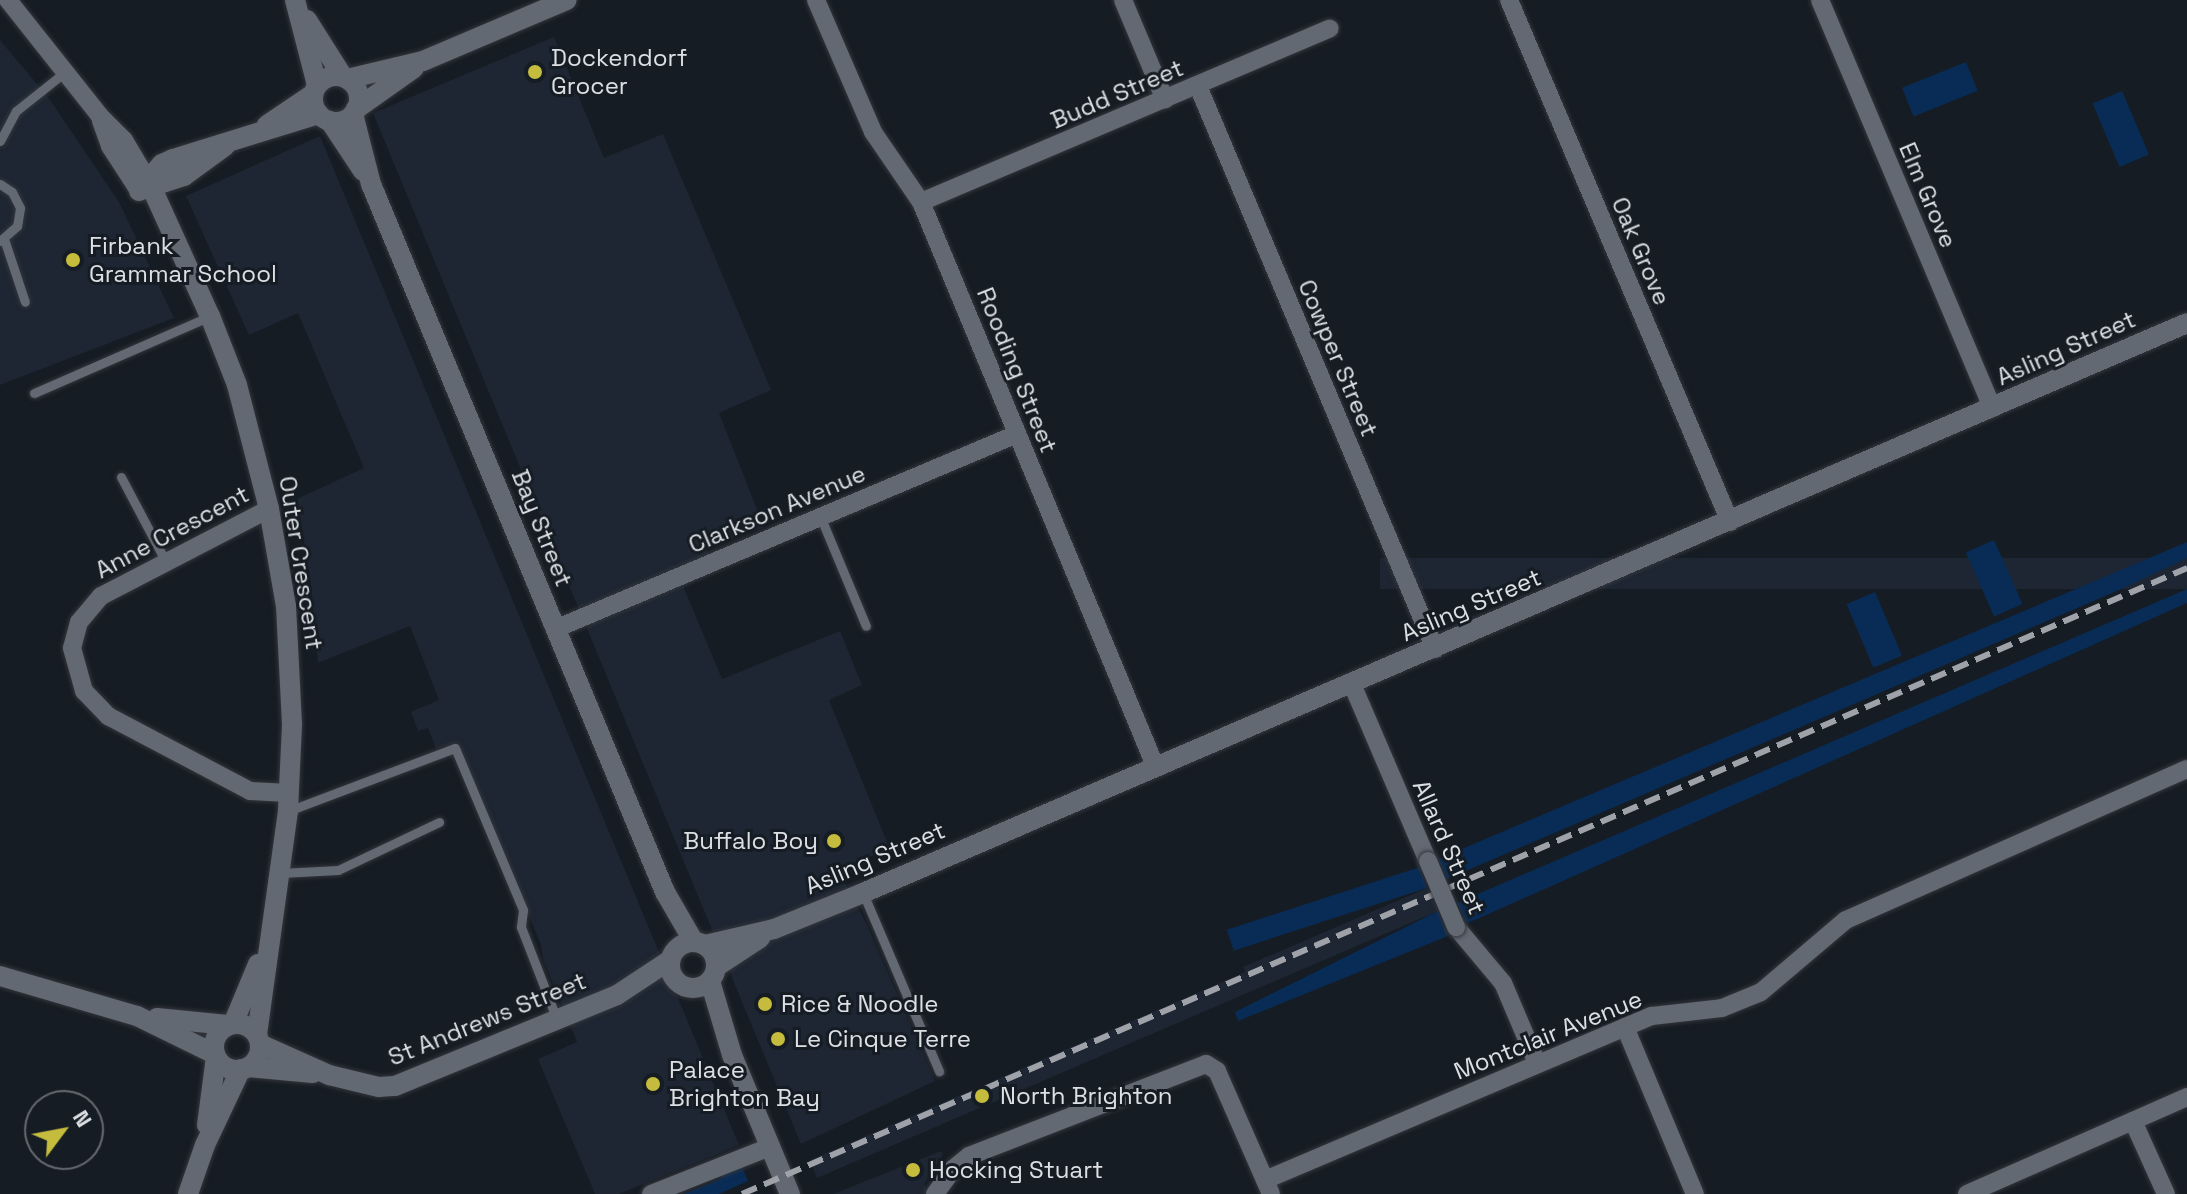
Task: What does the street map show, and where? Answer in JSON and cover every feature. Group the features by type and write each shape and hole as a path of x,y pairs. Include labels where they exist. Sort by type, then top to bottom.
{"street":[{"name":"Outer Crescent","path":"8,0 99,115 110,146 147,185 210,316 252,436 286,606 291,666 288,802 258,1039"},
{"path":"147,185 184,176 225,146 260,130 329,76 345,78 423,61 567,0"},
{"name":"Rooding Street","path":"816,0 873,132 921,202 1156,768"},
{"path":"1123,0 1165,100"},
{"name":"Oak Grove","path":"1509,0 1730,522"},
{"name":"Elm Grove","path":"1820,0 1992,408"},
{"path":"295,2 345,78 357,89 355,112"},
{"path":"295,2 324,118"},
{"name":"Budd Street","path":"921,202 1330,28"},
{"path":"260,130 324,118 343,121 423,61"},
{"name":"Cowper Street","path":"1198,86 1435,649"},
{"name":"Bay Street","path":"355,112 371,184 686,949"},
{"name":"Bay Street","path":"324,118 371,184"},
{"name":"Asling Street","path":"686,949 774,929 863,893 2187,323"},
{"name":"Clarkson Avenue","path":"555,629 1017,434"},
{"name":"Anne Crescent","path":"269,509 123,581 88,607 72,648 84,691 108,716 226,780 288,802"},
{"name":"Allard Street","path":"1352,684 1456,927 1503,983 1537,1063"},
{"name":"Montclair Avenue","path":"1268,1187 1537,1063 1652,1016 1722,1008 1761,992 1846,920 2187,769"},
{"name":"Asling Street","path":"699,980 774,929"},
{"name":"Outer Crescent","path":"230,1025 269,934"},
{"path":"699,980 714,954 686,949 670,968 699,980 790,1194"},
{"name":"St Andrews Street","path":"244,1068 329,1075 367,1085 395,1086 617,995 686,949"},
{"path":"0,976 137,1016 216,1055 226,1067 244,1068"},
{"name":"St Andrews Street","path":"617,995 699,980"},
{"path":"137,1016 246,1025 258,1039 257,1057 244,1068 205,1145 188,1194"},
{"path":"205,1145 216,1055 215,1040 230,1025"},
{"path":"1625,1027 1695,1194"},
{"name":"St Andrews Street","path":"258,1039 329,1075"},
{"path":"935,1194 953,1169 969,1156 1206,1064 1217,1071 1268,1187"},
{"path":"1967,1194 2187,1097"},
{"path":"2133,1121 2166,1194"},
{"path":"651,1194 770,1147"}],"lane":[{"path":"0,141 16,111 66,71"},
{"path":"0,184 12,192 20,208 17,226 2,240 25,302"},
{"path":"34,393 210,316"},
{"path":"121,477 165,560"},
{"path":"820,516 866,626"},
{"path":"288,802 455,748 523,910 521,927 557,1020"},
{"path":"281,873 338,870 439,822"},
{"path":"863,893 939,1071"}],"shaded area":[{"path":"554,37 604,158 663,134 771,390 719,413 764,527 707,550 714,572 683,586 722,679 840,631 862,685 829,700 890,849 838,869 867,925 935,1081 801,1144 373,113"},
{"name":"Firbank Grammar School","path":"0,40 48,97 119,202 174,318 0,385"},
{"path":"1966,62 1978,91 1914,117 1902,88"},
{"path":"2122,91 2149,155 2120,167 2093,104"},
{"path":"320,136 739,1145 619,1194 595,1194 538,1059 577,1042 543,959 541,945 457,742 436,749 428,728 418,731 411,712 439,700 410,626 318,663 311,584 297,499 364,468 298,313 249,335 186,196"},
{"path":"1994,540 2022,604 1994,617 1966,553"},
{"path":"2187,542 2187,558 2119,590 1447,879 1438,859"},
{"path":"1380,558 2187,558 2187,589 1380,589"},
{"path":"2187,589 2187,603 1475,920 1467,923 1457,903"},
{"path":"1875,592 1902,656 1873,668 1846,604"},
{"path":"1420,867 1427,888 1234,951 1227,930"},
{"path":"1427,888 1438,911 817,1178 810,1160 1245,972 1243,967"},
{"path":"1438,911 1448,936 1238,1021 1235,1012"},
{"name":"Hocking Stuart","path":"941,1151 943,1155 924,1184 931,1194 833,1194"},
{"path":"740,1163 748,1181 719,1194 684,1194 720,1179"}],"railway":[{"path":"742,1194 2187,568"}],"place":[{"name":"Dockendorf Grocer","path":"535,72"},
{"name":"Firbank Grammar School","path":"73,260"},
{"name":"Buffalo Boy","path":"834,841"},
{"name":"Rice & Noodle","path":"765,1004"},
{"name":"Le Cinque Terre","path":"778,1039"},
{"name":"Palace Brighton Bay","path":"653,1084"},
{"name":"North Brighton","path":"982,1096"},
{"name":"Hocking Stuart","path":"913,1170"}]}
